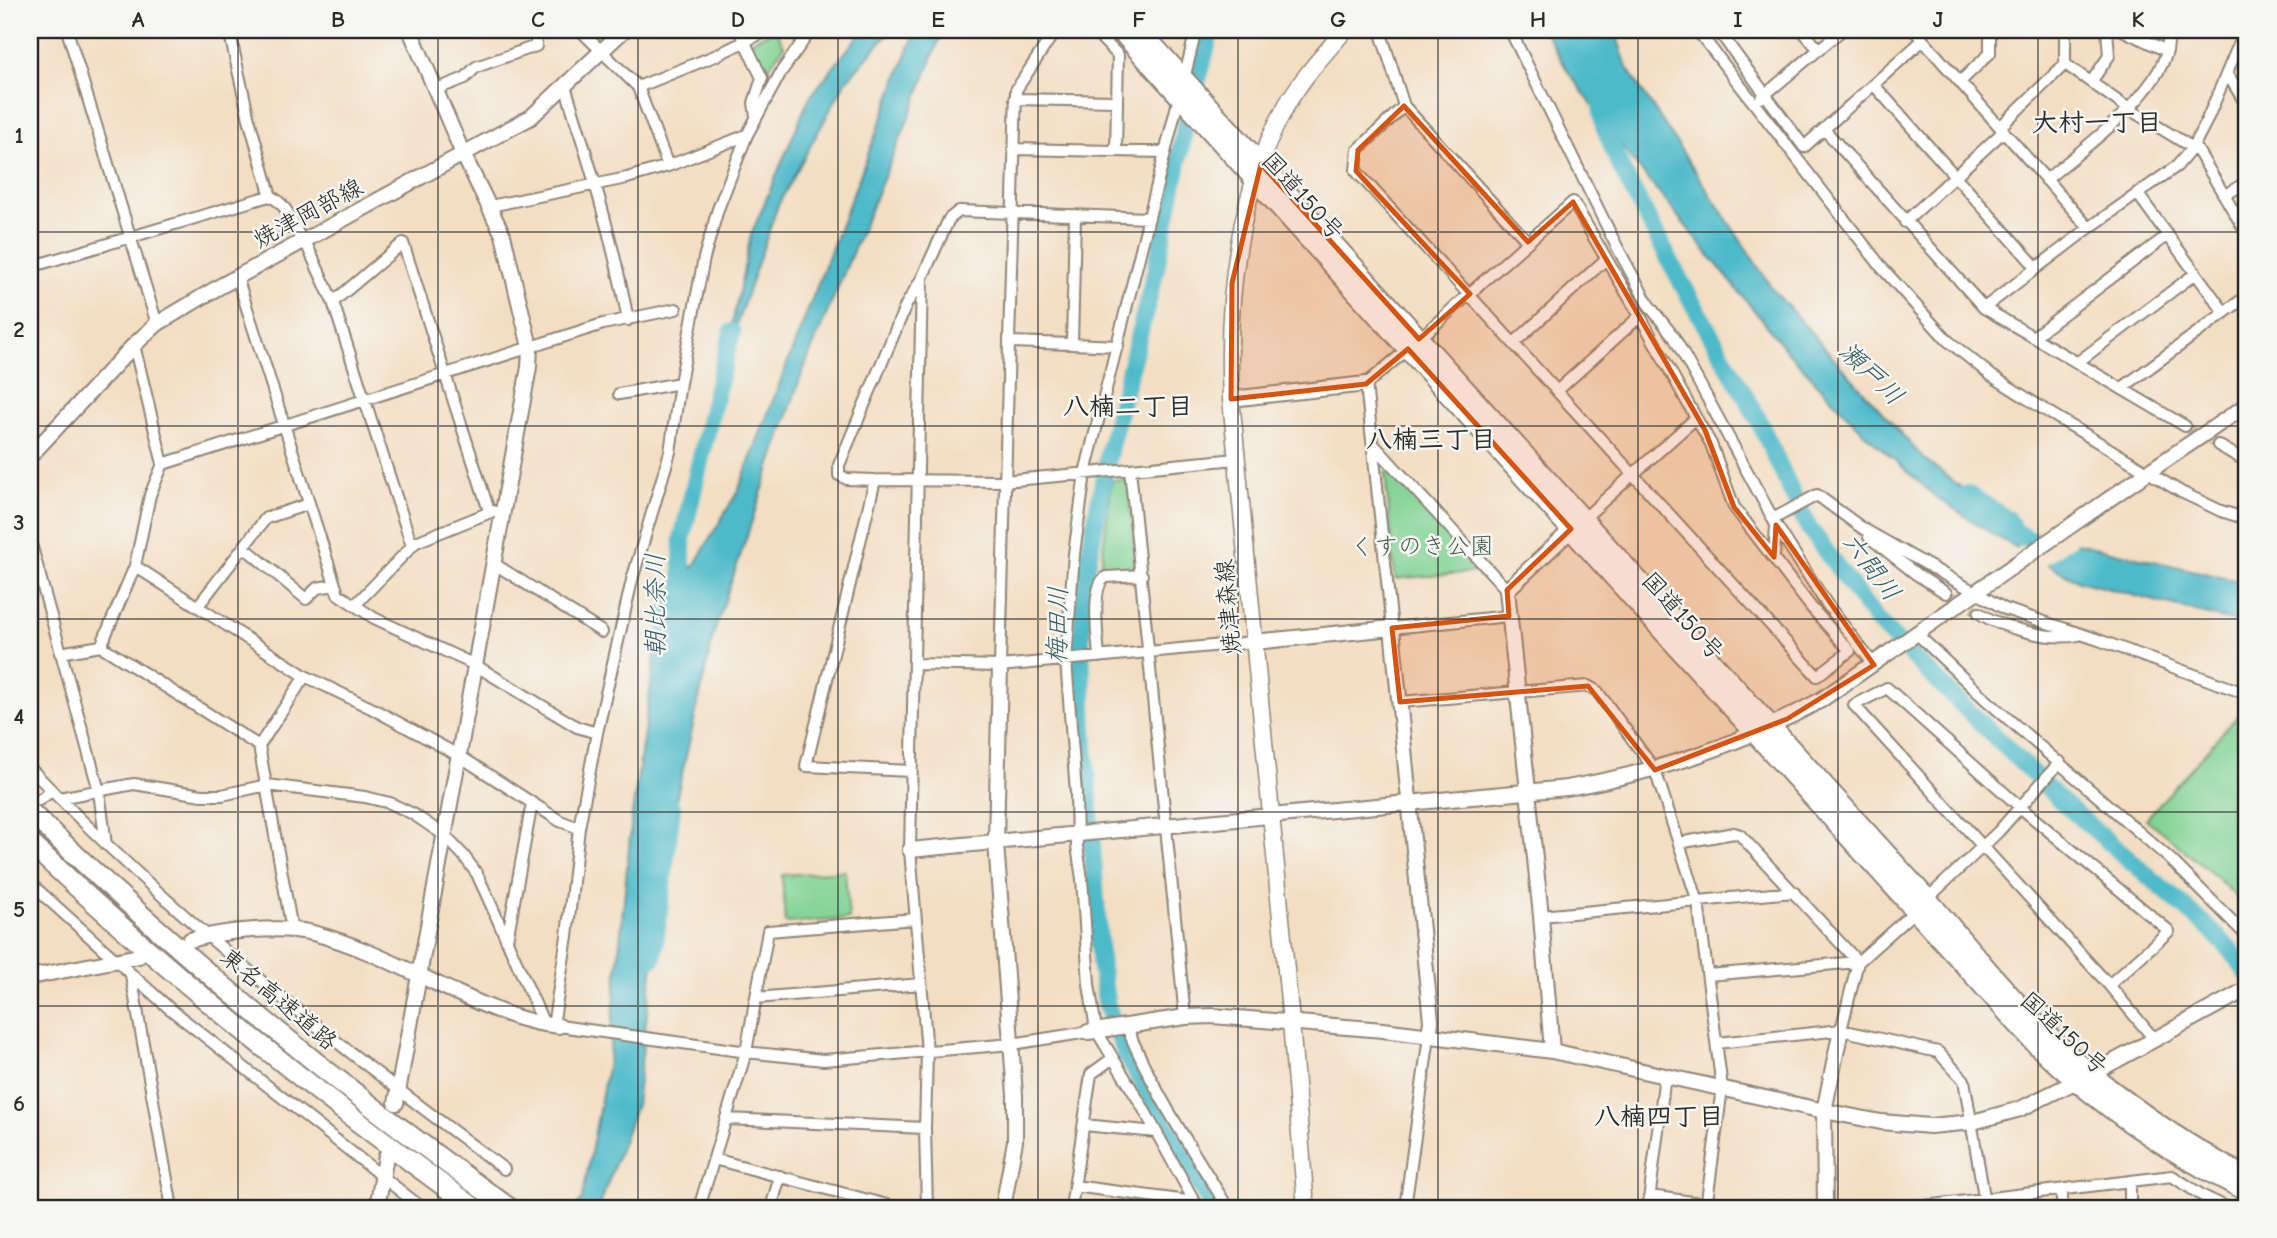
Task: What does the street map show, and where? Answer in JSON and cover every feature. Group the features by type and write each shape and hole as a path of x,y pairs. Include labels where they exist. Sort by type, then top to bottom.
{"highway":[{"name":"国道150号","path":"1120,30 1184,91 1763,729 1921,905 1999,1005 2164,1146 2247,1192"},
{"name":"国道150号","path":"1139,30 1184,91"},
{"name":"東名高速道路","path":"34,806 120,896 267,1022 370,1105 508,1207"},
{"name":"東名高速道路","path":"30,843 121,926 228,1017 364,1126 474,1208"},
{"name":"国道150号","path":"2083,1078 2247,1178"}],"main road":[{"name":"焼津森線","path":"1307,1208 1228,353 1233,283 1249,202 1272,134 1303,80 1345,30"}],"street":[{"path":"67,30 157,324"},
{"path":"229,30 249,119 271,197"},
{"path":"397,1097 493,563 496,511 529,367 530,347 503,235 463,154 410,30"},
{"path":"437,89 465,78 476,67 536,46 536,30"},
{"path":"580,30 638,87 668,166"},
{"name":"焼津岡部線","path":"30,456 157,324 237,277 531,117 624,30"},
{"path":"739,30 762,78 754,103 756,116"},
{"path":"638,87 768,30"},
{"path":"552,1025 567,936 579,828 597,733 632,580 670,452 704,258 722,198 747,135 781,72 811,30"},
{"path":"1003,1208 1015,1141 1014,1070 996,843 1015,99 1018,84 1059,30"},
{"path":"1093,30 1118,55 1116,151"},
{"path":"1196,30 1184,91 1165,152 1088,473 1074,554 1069,660 1078,835 1095,1031 1196,1205"},
{"path":"1380,30 1404,106 1528,242"},
{"path":"1510,30 1641,292 1674,337 1775,521 1826,603 1875,664"},
{"path":"1697,30 1883,268 1947,340 1992,376 2147,473 2201,502 2247,519"},
{"path":"1718,30 1804,147 1923,40"},
{"path":"1802,30 1819,50"},
{"path":"1753,104 1842,30"},
{"path":"1914,30 2089,228"},
{"path":"1960,82 1990,53 1990,30"},
{"path":"1905,222 2065,64 2065,30"},
{"path":"2091,82 2109,56 2107,30"},
{"path":"2122,30 2167,51"},
{"path":"2046,180 2129,109 2157,74 2167,51 2169,30"},
{"path":"1984,309 2036,267 2177,166 2193,147 2206,122 2243,32"},
{"path":"2065,64 2129,109 2198,151 2247,234"},
{"path":"2227,73 2247,106"},
{"path":"1874,85 2036,267"},
{"path":"565,86 597,185 617,259 628,320"},
{"path":"1015,99 1116,101"},
{"path":"1231,399 1366,384 1414,344 1470,293 1573,202 1712,444 1734,507 1811,607 1850,651 1816,676 1470,293 1356,171 1358,150 1404,106"},
{"path":"1824,128 1984,309 2185,426"},
{"path":"490,206 597,185 668,166 747,135"},
{"path":"1013,149 1165,152"},
{"path":"2225,195 2247,181"},
{"path":"2137,193 2224,312"},
{"path":"30,267 271,197 277,198 333,302 412,546"},
{"path":"1149,218 959,211 949,219 922,278 906,304 839,466 839,475 847,479 1004,481 1237,459"},
{"path":"1072,344 1075,216"},
{"path":"2034,337 2168,235"},
{"path":"333,302 403,243 446,375 496,511"},
{"path":"1514,343 1606,259"},
{"path":"2078,362 2196,273"},
{"path":"237,277 338,594 374,618 475,665 578,727 597,733"},
{"path":"922,278 910,850 927,1052 927,1208"},
{"path":"2122,388 2247,296"},
{"path":"163,464 603,324 676,309"},
{"path":"1558,390 1640,316"},
{"path":"1010,342 1118,346"},
{"path":"100,646 135,566 150,495 163,464 134,345"},
{"path":"620,394 680,383"},
{"path":"1366,384 1431,1021 1405,1208"},
{"path":"910,850 1528,792 1577,786 1655,770 1706,753 1763,729 1821,700 2247,405"},
{"path":"1507,590 1696,418"},
{"path":"1374,445 1507,590 1541,916 1552,1051"},
{"path":"2218,445 2247,461"},
{"path":"1127,469 1142,575 1185,1017"},
{"path":"875,480 806,766 911,771"},
{"path":"1775,521 1817,495 1862,528 2021,616 2247,694"},
{"path":"198,606 266,518 309,504"},
{"path":"355,605 416,542 496,511"},
{"path":"1774,556 1775,521"},
{"path":"1862,528 1875,543 1946,593"},
{"path":"30,540 99,791 106,845"},
{"path":"244,547 306,599 317,588 335,585"},
{"path":"493,563 602,632"},
{"path":"135,566 305,676 458,755 560,821 579,828"},
{"path":"1097,657 1098,585 1101,579 1142,575"},
{"path":"1979,613 2004,626 2063,638 2080,635"},
{"path":"915,664 1000,666 1509,617"},
{"path":"1916,636 2058,764 2170,859 2247,936"},
{"path":"60,653 100,646 259,746"},
{"path":"292,930 259,746 305,676"},
{"path":"1400,702 1583,685 1593,687 1655,770 1698,902 1717,1043 1722,1088 1707,1206"},
{"path":"2109,985 2169,931 2024,803 1887,688 1854,705 2109,985 2154,1040"},
{"path":"1825,1208 1824,1111 1858,962 1984,847 2058,764"},
{"path":"30,768 106,845 397,1097 504,1169"},
{"path":"34,806 55,795 99,791 134,784 222,795 267,785 365,797 390,803 413,814 444,835 464,856 477,874 506,940 552,1025"},
{"path":"506,940 532,803"},
{"path":"1679,843 1734,833 1740,835 1858,962"},
{"path":"30,883 131,975 422,1208"},
{"path":"1541,916 1794,892"},
{"path":"699,1208 746,1052 768,931 915,919"},
{"path":"190,940 207,935 292,930 328,938 500,1012 552,1025 746,1052 824,1060 1012,1044 1185,1017 1213,1016 1429,1036 1552,1051 1824,1111 1930,1126 1973,1122 2021,1109 2247,989"},
{"path":"30,977 139,956"},
{"path":"1708,975 1858,962"},
{"path":"131,975 172,1208"},
{"path":"756,998 920,984"},
{"path":"1125,1026 1161,1097 1228,1208"},
{"path":"1717,1043 1841,1030 1938,1052 1964,1080 1986,1203"},
{"path":"1071,1208 1091,1074 1112,1058"},
{"path":"1665,1075 1649,1202 1735,1208"},
{"path":"726,1119 925,1128"},
{"path":"1084,1125 1156,1132"},
{"path":"377,1208 386,1156"},
{"path":"714,1159 898,1208"},
{"path":"771,1208 780,1176"},
{"path":"1914,1208 1986,1203 2172,1176 2228,1208"},
{"path":"2130,1181 2130,1208"},
{"path":"1074,1185 1196,1205"},
{"path":"2062,1191 2062,1208"},
{"path":"846,1208 850,1195"},
{"path":"2203,1196 2205,1208"}],"highlighted area":[{"path":"1404,106 1528,242 1573,202 1705,430 1734,507 1774,557 1776,525 1874,665 1787,719 1655,770 1588,686 1400,702 1392,628 1509,616 1507,590 1571,529 1408,349 1366,384 1231,399 1232,283 1261,164 1419,339 1470,294 1356,171 1358,150"}],"green space":[{"path":"774,30 784,46 764,74 749,42"},
{"name":"くすのき公園","path":"1393,471 1485,571 1395,579 1385,473"},
{"path":"1112,480 1128,480 1135,567 1100,572"},
{"path":"2247,705 2247,908 2214,875 2146,819"},
{"path":"845,871 849,919 785,923 782,875"}],"water":[{"path":"863,30 891,30 846,81 778,205 725,358 751,235 809,98"},
{"path":"916,30 943,30 802,373 714,633 669,831 636,1105 599,1208 575,1208 582,1200 609,1057 632,815 662,608 695,564 738,491"},
{"path":"1544,30 1615,30 1627,68 1774,291 1922,457 2013,528 2247,583 2247,625 2079,581 1997,537 1936,497 1863,432 1787,351 1629,156 1569,73"}],"pier":[{"path":"2043,531 2080,540 2044,566 2015,550"}],"waterway":[{"name":"梅田川","path":"1211,30 1186,124 1155,273 1110,446 1086,571 1081,644 1084,733 1098,928 1107,1006 1126,1055 1213,1208"},
{"name":"六間川","path":"1600,100 1604,126 1622,170 1757,417 1807,525 1877,621 2060,800 2203,923 2230,949 2247,973"},
{"name":"朝比奈川","path":"682,602 682,539 732,332"},
{"name":"瀬戸川","path":"1967,494 2006,518 2016,532 2031,540"},
{"name":"朝比奈川","path":"653,958 672,808"}],"tunnel":[{"path":"2185,426 2218,445"},
{"path":"1946,593 1979,613"}],"district":[{"name":"大村一丁目","path":"2097,123"},
{"name":"八楠二丁目","path":"1128,407"},
{"name":"八楠三丁目","path":"1431,440"},
{"name":"八楠四丁目","path":"1659,1117"}]}
